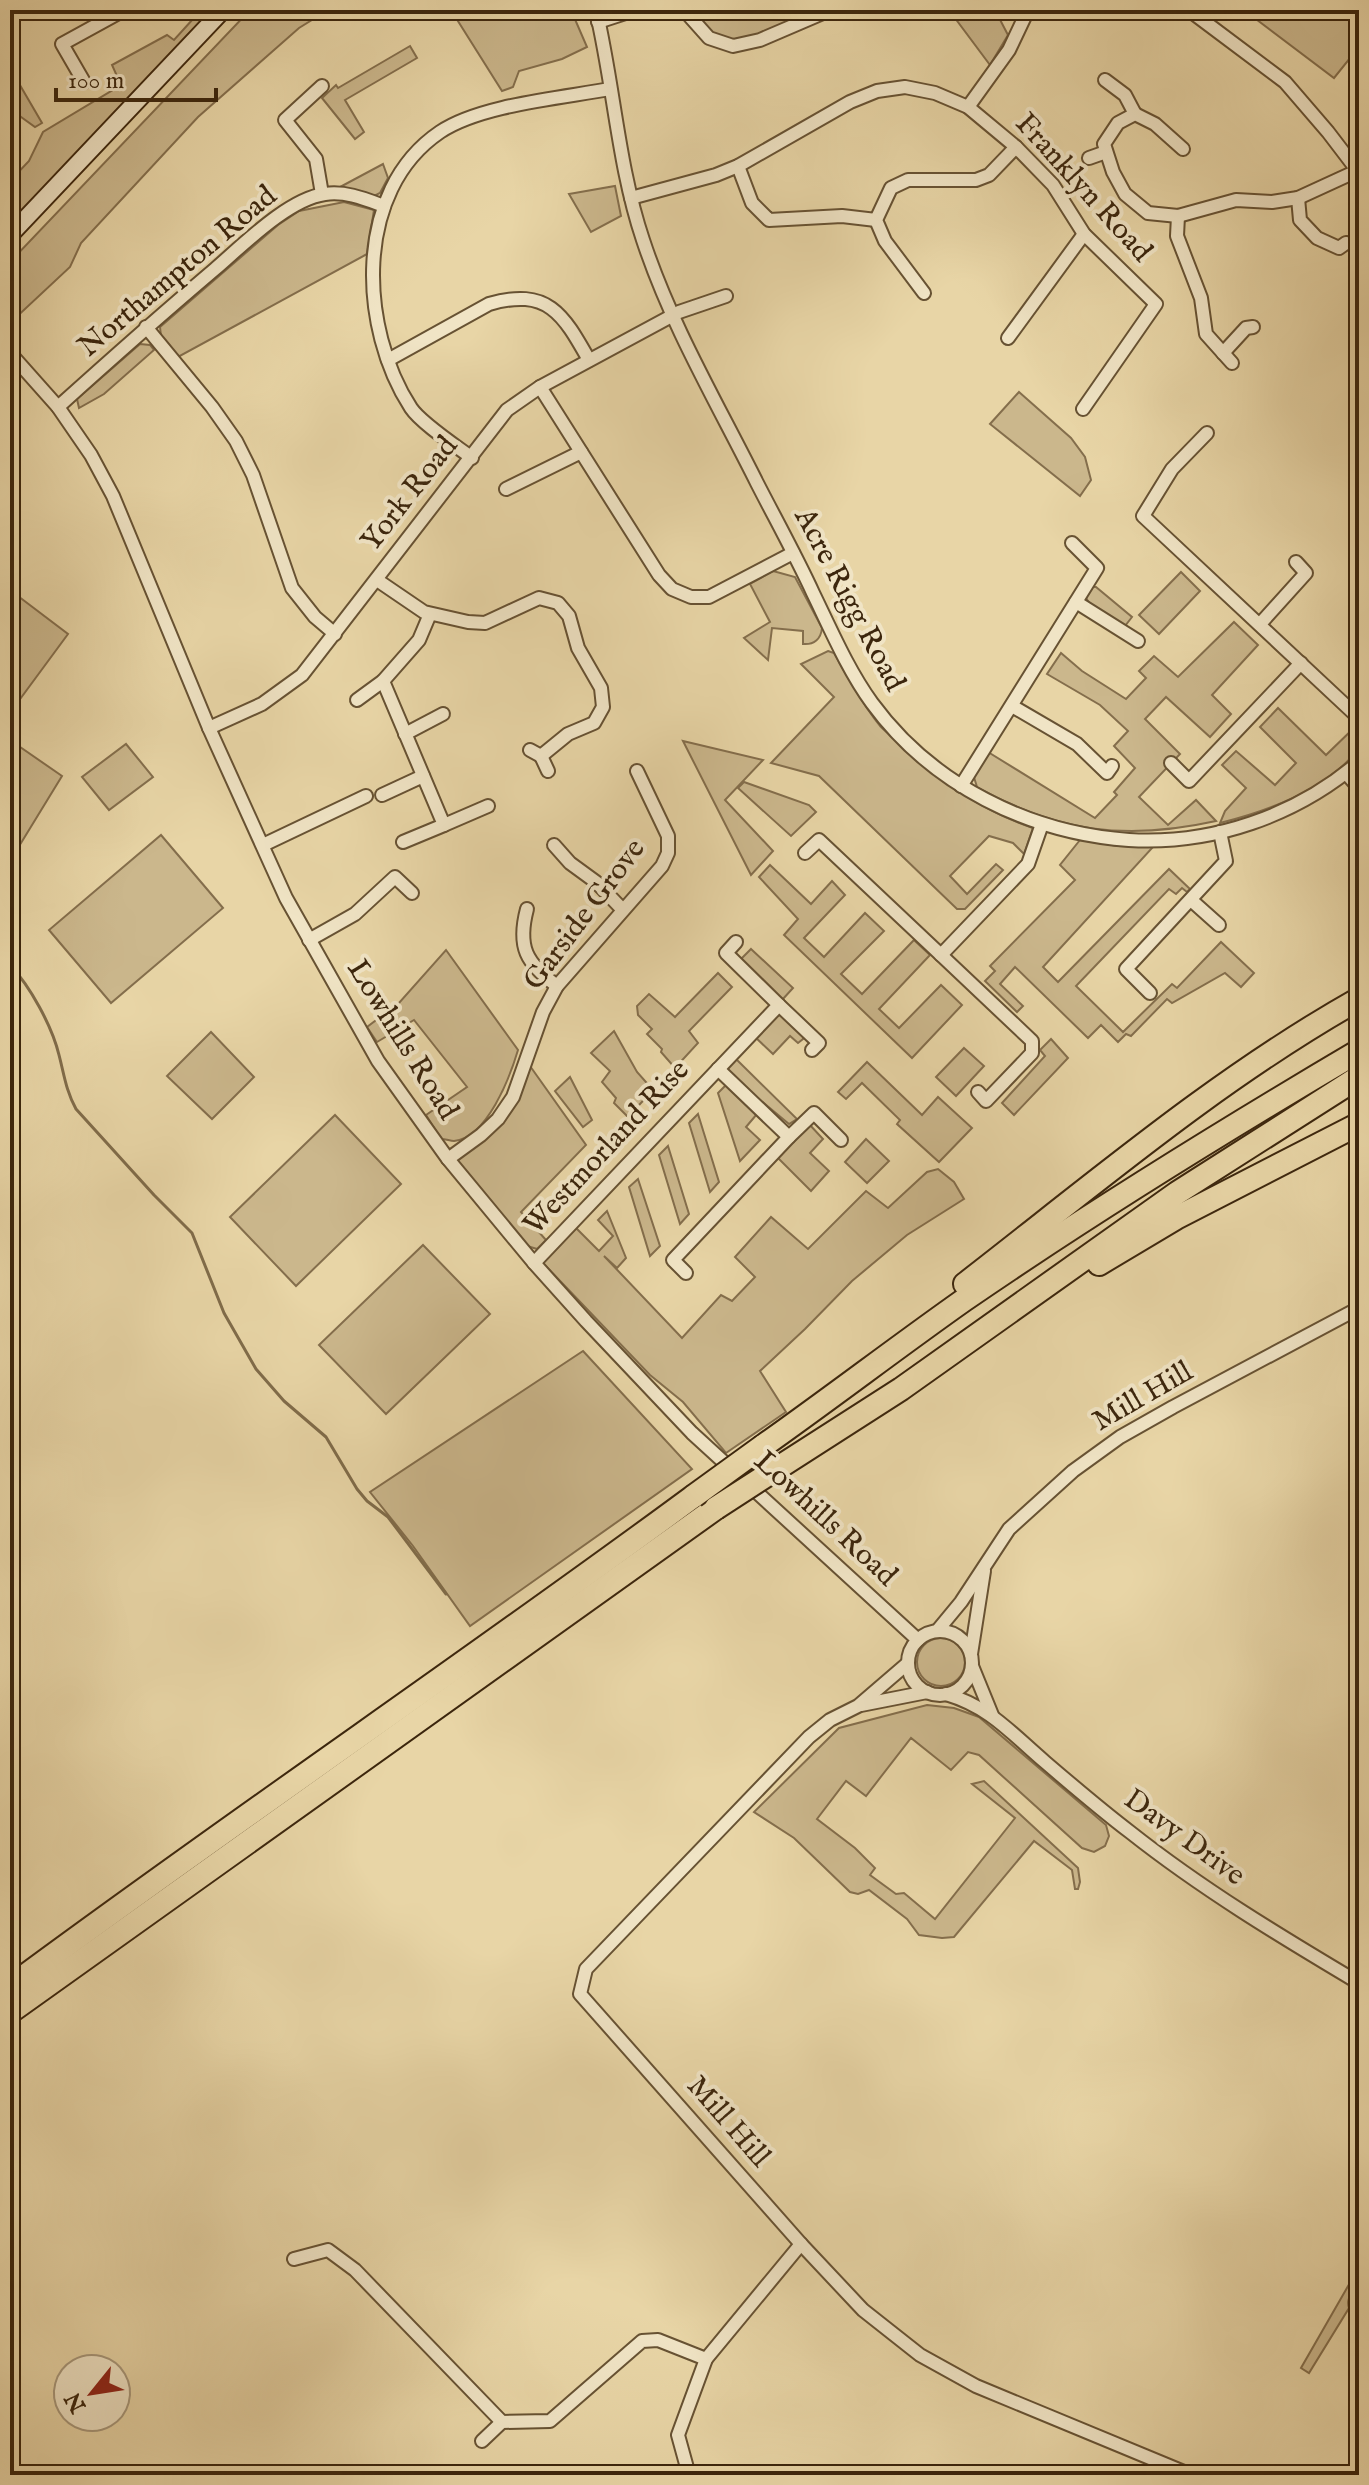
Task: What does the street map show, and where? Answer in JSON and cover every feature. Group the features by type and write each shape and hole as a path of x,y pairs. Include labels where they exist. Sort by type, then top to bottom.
{"highway":[{"path":"811,1412 854,1368 1189,1109 1268,1054 1359,999"},
{"path":"10,1987 118,1906 545,1606 961,1303 1066,1231 1359,1051"},
{"path":"10,2012 716,1508 901,1389 1177,1193 1359,1077"},
{"path":"941,1360 992,1335 1075,1279 1176,1218 1359,1124"},
{"path":"10,1974 118,1906"}],"street":[{"path":"84,82 62,44 124,10"},
{"path":"10,235 223,10"},
{"path":"597,16 635,10"},
{"path":"684,10 709,38 733,46 760,40 830,10"},
{"path":"968,107 1009,50 1028,10"},
{"path":"1135,114 1118,123 1104,144 1113,172 1125,194 1148,213 1178,216 1236,200 1272,202 1298,198 1358,170 1285,82 1189,10"},
{"name":"Acre Rigg Road","path":"597,16 631,198 643,241 673,316 834,638 872,703 898,734 961,786 996,805 1042,824 1089,835 1142,840 1236,829 1285,810 1359,762"},
{"path":"1105,80 1125,95 1135,114 1155,124 1183,149"},
{"path":"322,86 285,120 316,159 322,194"},
{"name":"Franklyn Road","path":"631,198 738,166 850,102 877,91 905,87 935,93 968,107 1016,147 1053,185 1084,234 1156,304 1083,409"},
{"path":"472,458 413,410 388,360 374,293 374,253 384,206 406,164 425,144 460,120 488,111 610,89"},
{"path":"924,293 885,241 876,220 891,188 908,180 976,180 989,175 1016,147"},
{"path":"1089,158 1106,152"},
{"path":"738,166 752,203 769,220 842,216 876,220"},
{"name":"Northampton Road","path":"58,407 252,236 290,208 322,194 340,193 384,206"},
{"path":"1298,198 1300,220 1317,238 1339,248 1346,243"},
{"path":"1178,216 1177,236 1201,298 1206,334 1227,358 1246,328 1253,327"},
{"path":"1008,338 1084,234"},
{"name":"York Road","path":"209,728 262,704 302,675 507,410 540,387 679,312 726,296"},
{"path":"388,360 489,304 527,299 547,305 565,319 589,360"},
{"path":"146,327 236,441 253,475 292,588 315,617 335,634"},
{"name":"Lowhills Road","path":"10,353 58,407 91,455 113,496 209,728 286,898 378,1061 448,1159 586,1321 692,1433 918,1640"},
{"path":"540,387 659,575 672,589 691,597 709,597 793,553"},
{"path":"1207,433 1172,469 1143,516 1359,718"},
{"path":"506,489 581,452"},
{"path":"961,786 1097,568 1072,543"},
{"path":"1260,624 1306,573 1296,562"},
{"path":"377,580 424,612 468,622 485,623 539,598 558,603 569,616 578,648 601,688 603,707 594,723 536,753 548,771"},
{"path":"1076,602 1138,641"},
{"path":"357,700 383,681 419,640 430,614"},
{"path":"1171,763 1189,781 1301,663"},
{"path":"383,681 444,825"},
{"path":"1012,706 1077,744 1107,773 1112,766"},
{"path":"405,734 443,714"},
{"name":"Garside Grove","path":"448,1159 498,1119 513,1097 543,1012 557,986 662,866 668,853 668,836 637,771"},
{"path":"1346,773 1359,788"},
{"path":"382,795 423,776"},
{"path":"263,845 366,796"},
{"path":"403,842 488,806"},
{"path":"941,955 1028,864 1042,824"},
{"path":"1150,993 1126,969 1226,861 1220,832"},
{"path":"805,853 819,840 1032,1041 1032,1053 986,1101 978,1092"},
{"path":"554,845 623,910"},
{"path":"309,940 355,914 395,877 412,893"},
{"path":"1191,900 1219,925"},
{"path":"527,909 521,930 526,955 539,972 557,986"},
{"path":"736,942 726,953 819,1043 812,1050"},
{"name":"Westmorland Rise","path":"534,1263 779,1005"},
{"name":"Westmorland Rise","path":"718,1069 789,1137"},
{"path":"686,1273 673,1260 814,1113 841,1140"},
{"name":"Mill Hill","path":"937,1631 1016,1521 1073,1471 1120,1437 1359,1308"},
{"name":"Mill Hill","path":"971,1660 984,1568"},
{"path":"937,1631 958,1636 966,1644 971,1660 969,1676 963,1685 946,1694 927,1692 912,1679 908,1663 911,1648 918,1640 927,1633 937,1631"},
{"name":"Davy Drive","path":"971,1660 992,1715"},
{"name":"Mill Hill","path":"908,1663 858,1706 830,1720 809,1737 586,1969 580,1994 863,2310 920,2355 976,2386 1191,2475"},
{"name":"Mill Hill","path":"858,1706 927,1692"},
{"name":"Davy Drive","path":"946,1694 968,1701 992,1715 1082,1794 1196,1881 1359,1983"},
{"path":"689,2475 678,2435 706,2359 801,2244"},
{"path":"294,2259 328,2250 355,2270 502,2422"},
{"path":"482,2441 502,2422 550,2421 642,2341 658,2340 706,2359"}],"shaded area":[{"path":"188,10 218,10 10,226 10,181 29,161 43,132 121,85 112,65 167,35 174,40 193,19"},
{"path":"250,10 328,10 299,28 198,117 81,243 70,267 10,323 10,262"},
{"path":"451,10 571,10 587,47 562,59 519,71 513,87 502,91"},
{"path":"687,10 820,10 764,35 733,41 708,33"},
{"path":"949,10 995,10 1008,35 990,65"},
{"path":"1244,10 1359,10 1359,47 1334,78"},
{"path":"410,46 417,58 345,100 364,132 355,139 322,98 336,85 338,88"},
{"path":"10,68 42,123 35,127 10,109"},
{"path":"383,164 388,178 380,193 374,196 340,187"},
{"path":"615,186 621,216 591,232 569,194"},
{"path":"344,202 374,210 367,254 178,357 161,336 160,327 278,225 299,211"},
{"path":"140,344 150,345 154,350 104,394 79,408 77,399"},
{"path":"1019,392 1071,438 1085,457 1091,480 1080,496 990,424"},
{"path":"773,571 795,577 822,628 814,642 803,644 803,631 772,628 768,660 744,638 770,622 750,584"},
{"path":"1181,572 1200,591 1159,634 1139,615"},
{"path":"1092,587 1132,617 1125,626 1090,604 1086,598"},
{"path":"10,590 68,634 12,710 10,709"},
{"path":"1234,622 1258,645 1212,695 1231,714 1210,737 1166,697 1145,719 1180,754 1139,797 1168,825 1196,800 1216,821 1152,830 1093,828 1035,814 977,787 973,774 988,752 1095,818 1117,795 1114,792 1135,768 1114,746 1128,731 1100,705 1047,674 1061,653 1082,671 1126,699 1146,678 1139,671 1154,656 1178,677"},
{"path":"828,651 834,653 880,726 917,760 980,804 1033,828 1024,854 1013,843 989,836 950,876 967,894 996,864 1003,870 965,909 957,909 819,776 771,763 834,697 801,664"},
{"path":"1278,708 1326,755 1357,725 1359,749 1346,763 1313,787 1277,805 1220,823 1225,811 1246,788 1222,765 1236,751 1275,785 1296,763 1260,727"},
{"path":"10,740 62,776 10,861"},
{"path":"683,741 763,760 725,800 773,851 751,875"},
{"path":"126,744 153,777 109,810 82,777"},
{"path":"744,782 809,805 816,812 791,836 738,788"},
{"path":"161,835 223,908 111,1003 49,930"},
{"path":"1080,840 1153,847 1043,967 1058,982 1169,869 1190,889 1187,892 1182,888 1176,894 1169,889 1076,986 1123,1032 1172,984 1177,988 1221,942 1254,973 1241,987 1225,973 1172,1003 1167,999 1131,1036 1126,1034 1118,1042 1101,1025 1088,1038 1015,967 1000,984 1023,1006 1017,1012 985,981 995,971 990,966 1075,880 1060,865"},
{"path":"770,865 811,904 832,881 845,895 804,938 824,957 865,913 884,931 841,974 862,994 914,940 930,955 879,1009 899,1028 941,985 962,1005 912,1058 784,935 798,919 759,877"},
{"path":"751,949 793,988 782,1000 740,960"},
{"path":"446,950 518,1050 503,1090 487,1118 466,1137 454,1141 441,1139 426,1115 467,1087 414,1020 377,1042 367,1027 399,1003"},
{"path":"718,973 732,987 689,1031 698,1043 675,1068 647,1034 652,1029 638,1015 637,1006 649,994 675,1017"},
{"path":"784,1016 803,1033 803,1039 798,1043 790,1036 773,1054 755,1037 772,1017"},
{"path":"614,1031 637,1072 653,1090 628,1117 614,1103 616,1098 602,1082 610,1071 591,1053"},
{"path":"211,1032 254,1077 212,1119 167,1076"},
{"path":"1051,1039 1068,1058 1014,1115 1002,1103 1045,1056 1040,1050"},
{"path":"964,1048 984,1066 956,1096 936,1077"},
{"path":"735,1058 797,1119 789,1124 731,1076 726,1069"},
{"path":"867,1062 922,1115 938,1097 972,1128 939,1162 897,1124 900,1120 862,1083 846,1099 838,1092"},
{"path":"530,1066 586,1145 521,1212 546,1240 537,1249 524,1245 455,1161 514,1103"},
{"path":"570,1077 592,1120 583,1127 555,1091"},
{"path":"727,1084 757,1114 746,1127 760,1140 740,1161 718,1093"},
{"path":"698,1114 719,1182 710,1192 689,1123"},
{"path":"335,1115 401,1184 296,1286 230,1217"},
{"path":"809,1124 823,1139 810,1153 829,1171 811,1191 777,1157"},
{"path":"866,1139 889,1161 867,1183 845,1162"},
{"path":"668,1146 689,1214 680,1224 659,1155"},
{"path":"938,1169 954,1182 964,1199 907,1235 852,1281 760,1371 786,1412 726,1453 683,1402 650,1375 542,1262 575,1227 599,1251 613,1236 598,1220 607,1211 626,1258 617,1268 604,1256 682,1338 721,1295 732,1301 755,1277 735,1257 771,1217 808,1249 866,1191 888,1208 927,1172"},
{"path":"638,1179 660,1246 650,1256 629,1187"},
{"path":"423,1245 490,1314 386,1414 319,1345"},
{"path":"583,1351 692,1469 470,1626 370,1492"},
{"path":"941,1638 958,1645 965,1662 958,1679 941,1686 924,1679 917,1662 924,1645"},
{"path":"927,1705 954,1708 979,1717 1106,1825 1109,1836 1105,1846 1094,1852 1082,1848 979,1755 968,1752 951,1770 911,1738 866,1796 846,1781 817,1819 875,1868 870,1875 896,1894 904,1893 935,1919 1015,1818 972,1784 984,1781 1078,1868 1078,1889 1075,1889 1072,1870 1034,1841 954,1937 919,1935 907,1919 869,1890 858,1894 850,1892 794,1838 754,1812 839,1728"},
{"path":"1359,2267 1359,2280 1348,2300 1349,2308 1309,2373 1301,2368"}],"waterway":[{"path":"10,965 46,1019 76,1109 192,1233 224,1313 256,1369 284,1401 326,1437 357,1489 388,1517 446,1594"}]}
